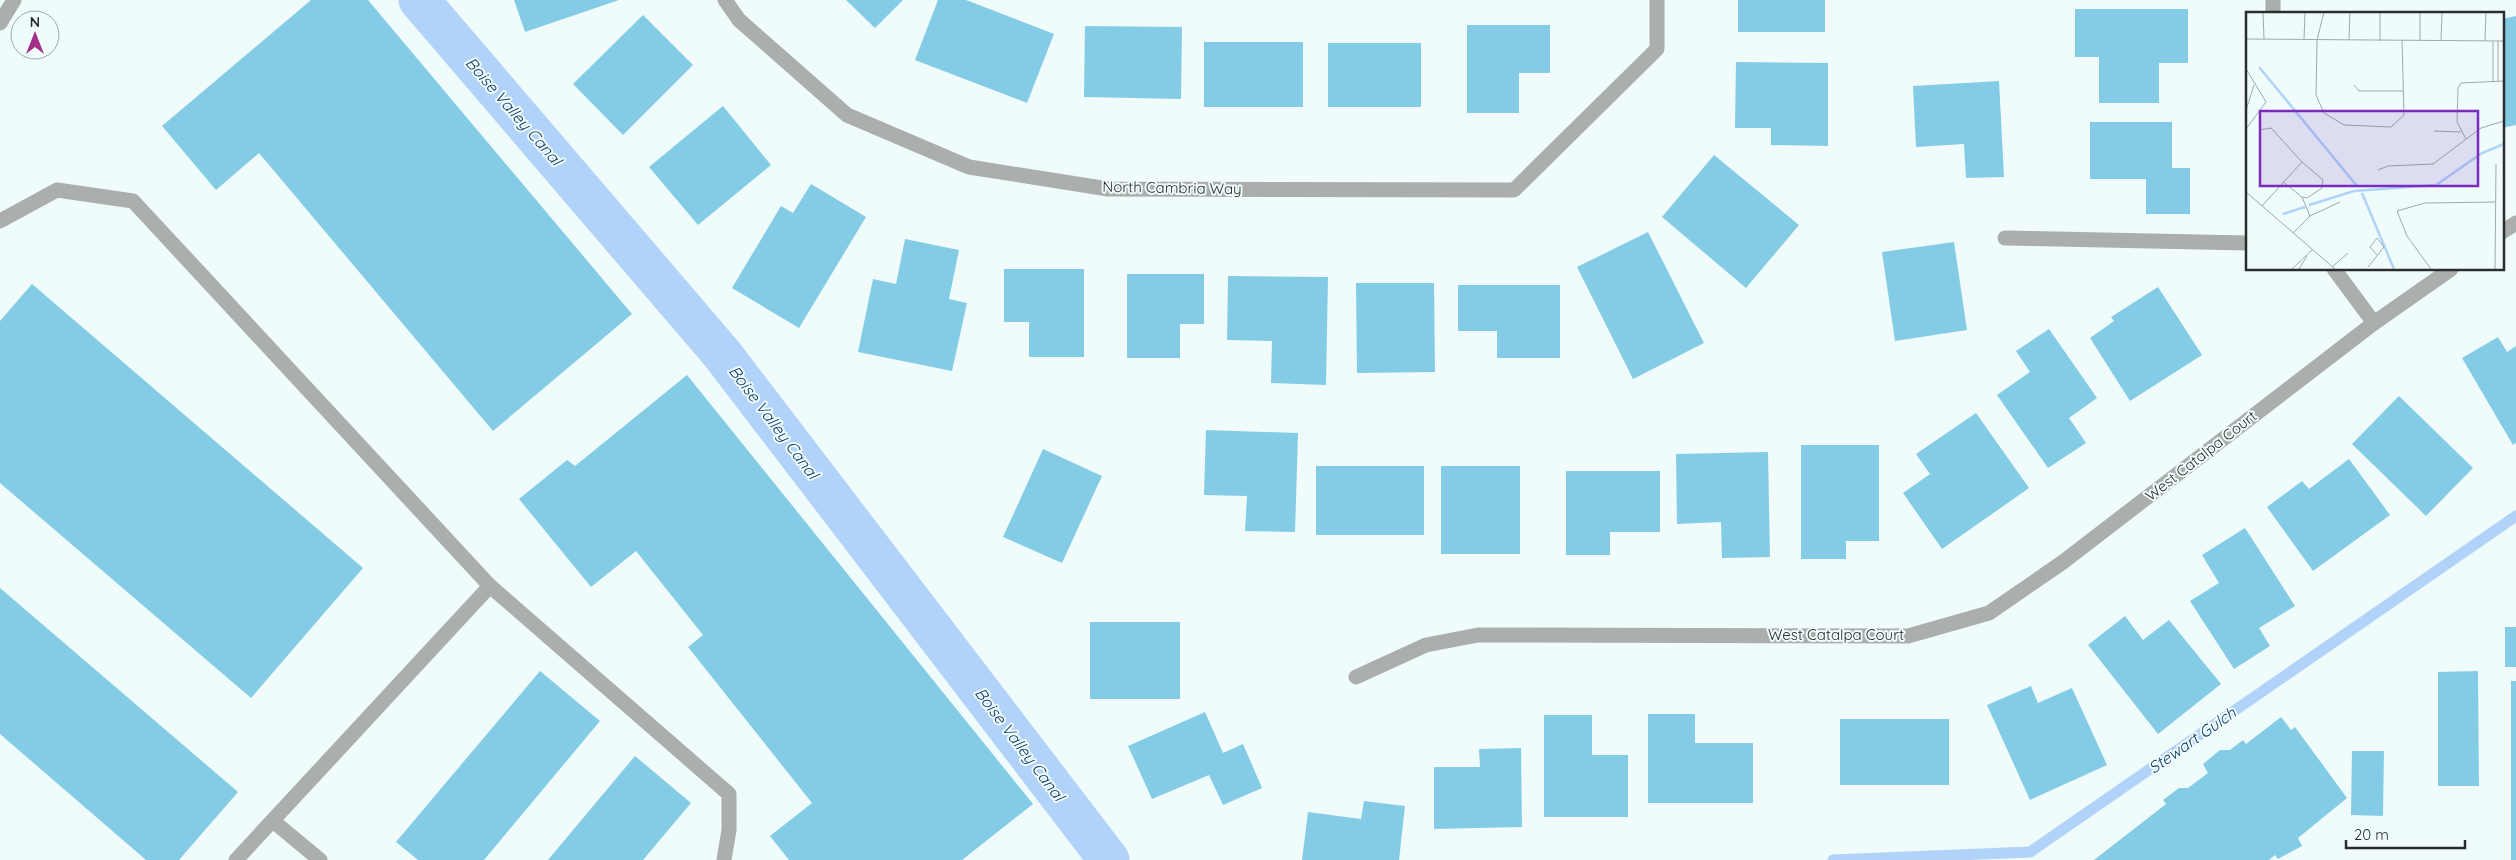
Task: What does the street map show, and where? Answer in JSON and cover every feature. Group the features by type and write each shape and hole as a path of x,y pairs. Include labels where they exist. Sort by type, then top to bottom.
{"street":[{"path":"0,23 14,0"},
{"name":"North Cambria Way","path":"726,0 739,20 847,115 969,167 1108,189 1514,190 1657,49 1657,0"},
{"path":"0,221 57,190 133,201 490,586 729,794 729,830 724,860"},
{"path":"2504,231 2516,223"},
{"path":"2005,238 2246,243"},
{"path":"2335,270 2374,323"},
{"name":"West Catalpa Court","path":"1356,677 1426,646 1478,635 1908,636 1989,612 2063,562 2374,323 2450,270"},
{"path":"236,860 490,586"},
{"path":"272,821 320,860"}],"building":[{"path":"311,0 368,0 632,314 493,431 259,153 216,190 162,126"},
{"path":"514,0 619,0 525,32"},
{"path":"846,0 903,0 875,28"},
{"path":"938,0 966,0 1054,34 1027,103 915,60"},
{"path":"1738,0 1825,0 1825,32 1738,32"},
{"path":"2075,9 2188,9 2188,63 2159,63 2159,103 2099,103 2099,57 2075,57"},
{"path":"643,15 693,65 623,135 573,84"},
{"path":"2516,16 2516,125 2504,128 2504,19"},
{"path":"1467,25 1550,25 1550,73 1519,73 1519,113 1467,113"},
{"path":"1085,26 1182,27 1181,99 1084,97"},
{"path":"1204,42 1303,42 1303,107 1204,107"},
{"path":"1328,43 1421,43 1421,107 1328,107"},
{"path":"1736,62 1828,63 1828,146 1771,145 1771,128 1735,128"},
{"path":"1999,81 2004,177 1966,178 1964,144 1916,147 1913,86"},
{"path":"723,106 771,165 698,225 649,167"},
{"path":"2090,122 2172,122 2172,168 2190,168 2190,214 2146,214 2146,179 2090,179"},
{"path":"1714,155 1799,225 1746,288 1662,217"},
{"path":"811,184 866,217 799,328 732,288 781,206 793,213"},
{"path":"1648,232 1704,343 1633,379 1577,267"},
{"path":"905,239 959,250 949,299 967,303 952,371 858,352 873,279 896,284"},
{"path":"1954,242 1967,330 1895,341 1882,252"},
{"path":"1004,269 1084,269 1084,357 1029,357 1029,322 1004,322"},
{"path":"1127,274 1204,274 1204,324 1180,324 1180,358 1127,358"},
{"path":"1228,276 1328,277 1326,385 1271,383 1272,341 1227,340"},
{"path":"1356,283 1434,283 1435,372 1357,373"},
{"path":"32,284 363,568 251,698 0,483 0,321"},
{"path":"1458,285 1560,285 1560,358 1497,358 1497,331 1458,331"},
{"path":"2158,287 2202,355 2130,401 2090,338 2114,321 2111,317"},
{"path":"2049,329 2097,398 2069,418 2086,443 2048,468 1997,395 2030,372 2016,351"},
{"path":"2498,337 2507,352 2516,346 2516,443 2513,445 2462,358"},
{"path":"687,375 1033,804 962,860 789,860 770,836 812,803 688,647 703,635 636,551 591,587 519,499 567,460 575,466"},
{"path":"2399,396 2473,468 2426,516 2352,444"},
{"path":"1976,413 2029,488 1942,549 1903,493 1930,474 1916,454"},
{"path":"1206,430 1298,433 1295,532 1245,531 1247,496 1204,495"},
{"path":"1801,445 1879,445 1879,541 1846,541 1846,559 1801,559"},
{"path":"1043,449 1102,476 1062,563 1003,537"},
{"path":"1768,452 1770,557 1722,558 1721,522 1677,524 1676,454"},
{"path":"2349,459 2390,515 2313,571 2267,507 2302,481 2309,489"},
{"path":"1316,466 1424,466 1424,535 1316,535"},
{"path":"1441,466 1520,466 1520,554 1441,554"},
{"path":"1566,471 1660,471 1660,532 1610,532 1610,555 1566,555"},
{"path":"2245,528 2295,606 2259,628 2270,646 2234,669 2190,601 2219,583 2202,555"},
{"path":"0,588 238,792 179,860 146,860 0,734"},
{"path":"2125,616 2143,640 2169,620 2221,684 2158,734 2088,645"},
{"path":"1090,622 1180,622 1180,699 1090,699"},
{"path":"2505,627 2516,627 2516,667 2505,667"},
{"path":"540,671 600,721 484,860 418,860 396,842"},
{"path":"2478,671 2479,786 2438,786 2438,672"},
{"path":"2511,681 2516,681 2516,860 2511,860"},
{"path":"2031,686 2038,703 2072,688 2107,765 2030,800 1987,705"},
{"path":"1205,712 1223,753 1243,744 1262,788 1223,805 1209,775 1152,799 1128,746"},
{"path":"1648,714 1695,714 1695,743 1753,743 1753,803 1648,803"},
{"path":"1544,715 1592,715 1592,755 1628,755 1628,817 1544,817"},
{"path":"2281,717 2291,730 2295,727 2347,798 2298,838 2302,846 2278,859 2275,855 2269,860 2094,860 2166,804 2163,800 2179,788 2188,788 2208,773 2203,764 2220,750 2230,750 2243,740 2246,744"},
{"path":"1840,719 1949,719 1949,785 1840,785"},
{"path":"1521,748 1522,827 1434,829 1434,767 1480,767 1479,749"},
{"path":"2352,751 2384,751 2383,816 2351,815"},
{"path":"635,756 691,803 643,860 548,860"},
{"path":"1364,801 1405,806 1399,860 1302,860 1308,812 1361,819"}],"waterway":[{"name":"Boise Valley Canal","path":"419,0 722,354 1109,860"},
{"name":"Stewart Gulch","path":"1833,860 2030,852 2516,516"}]}
